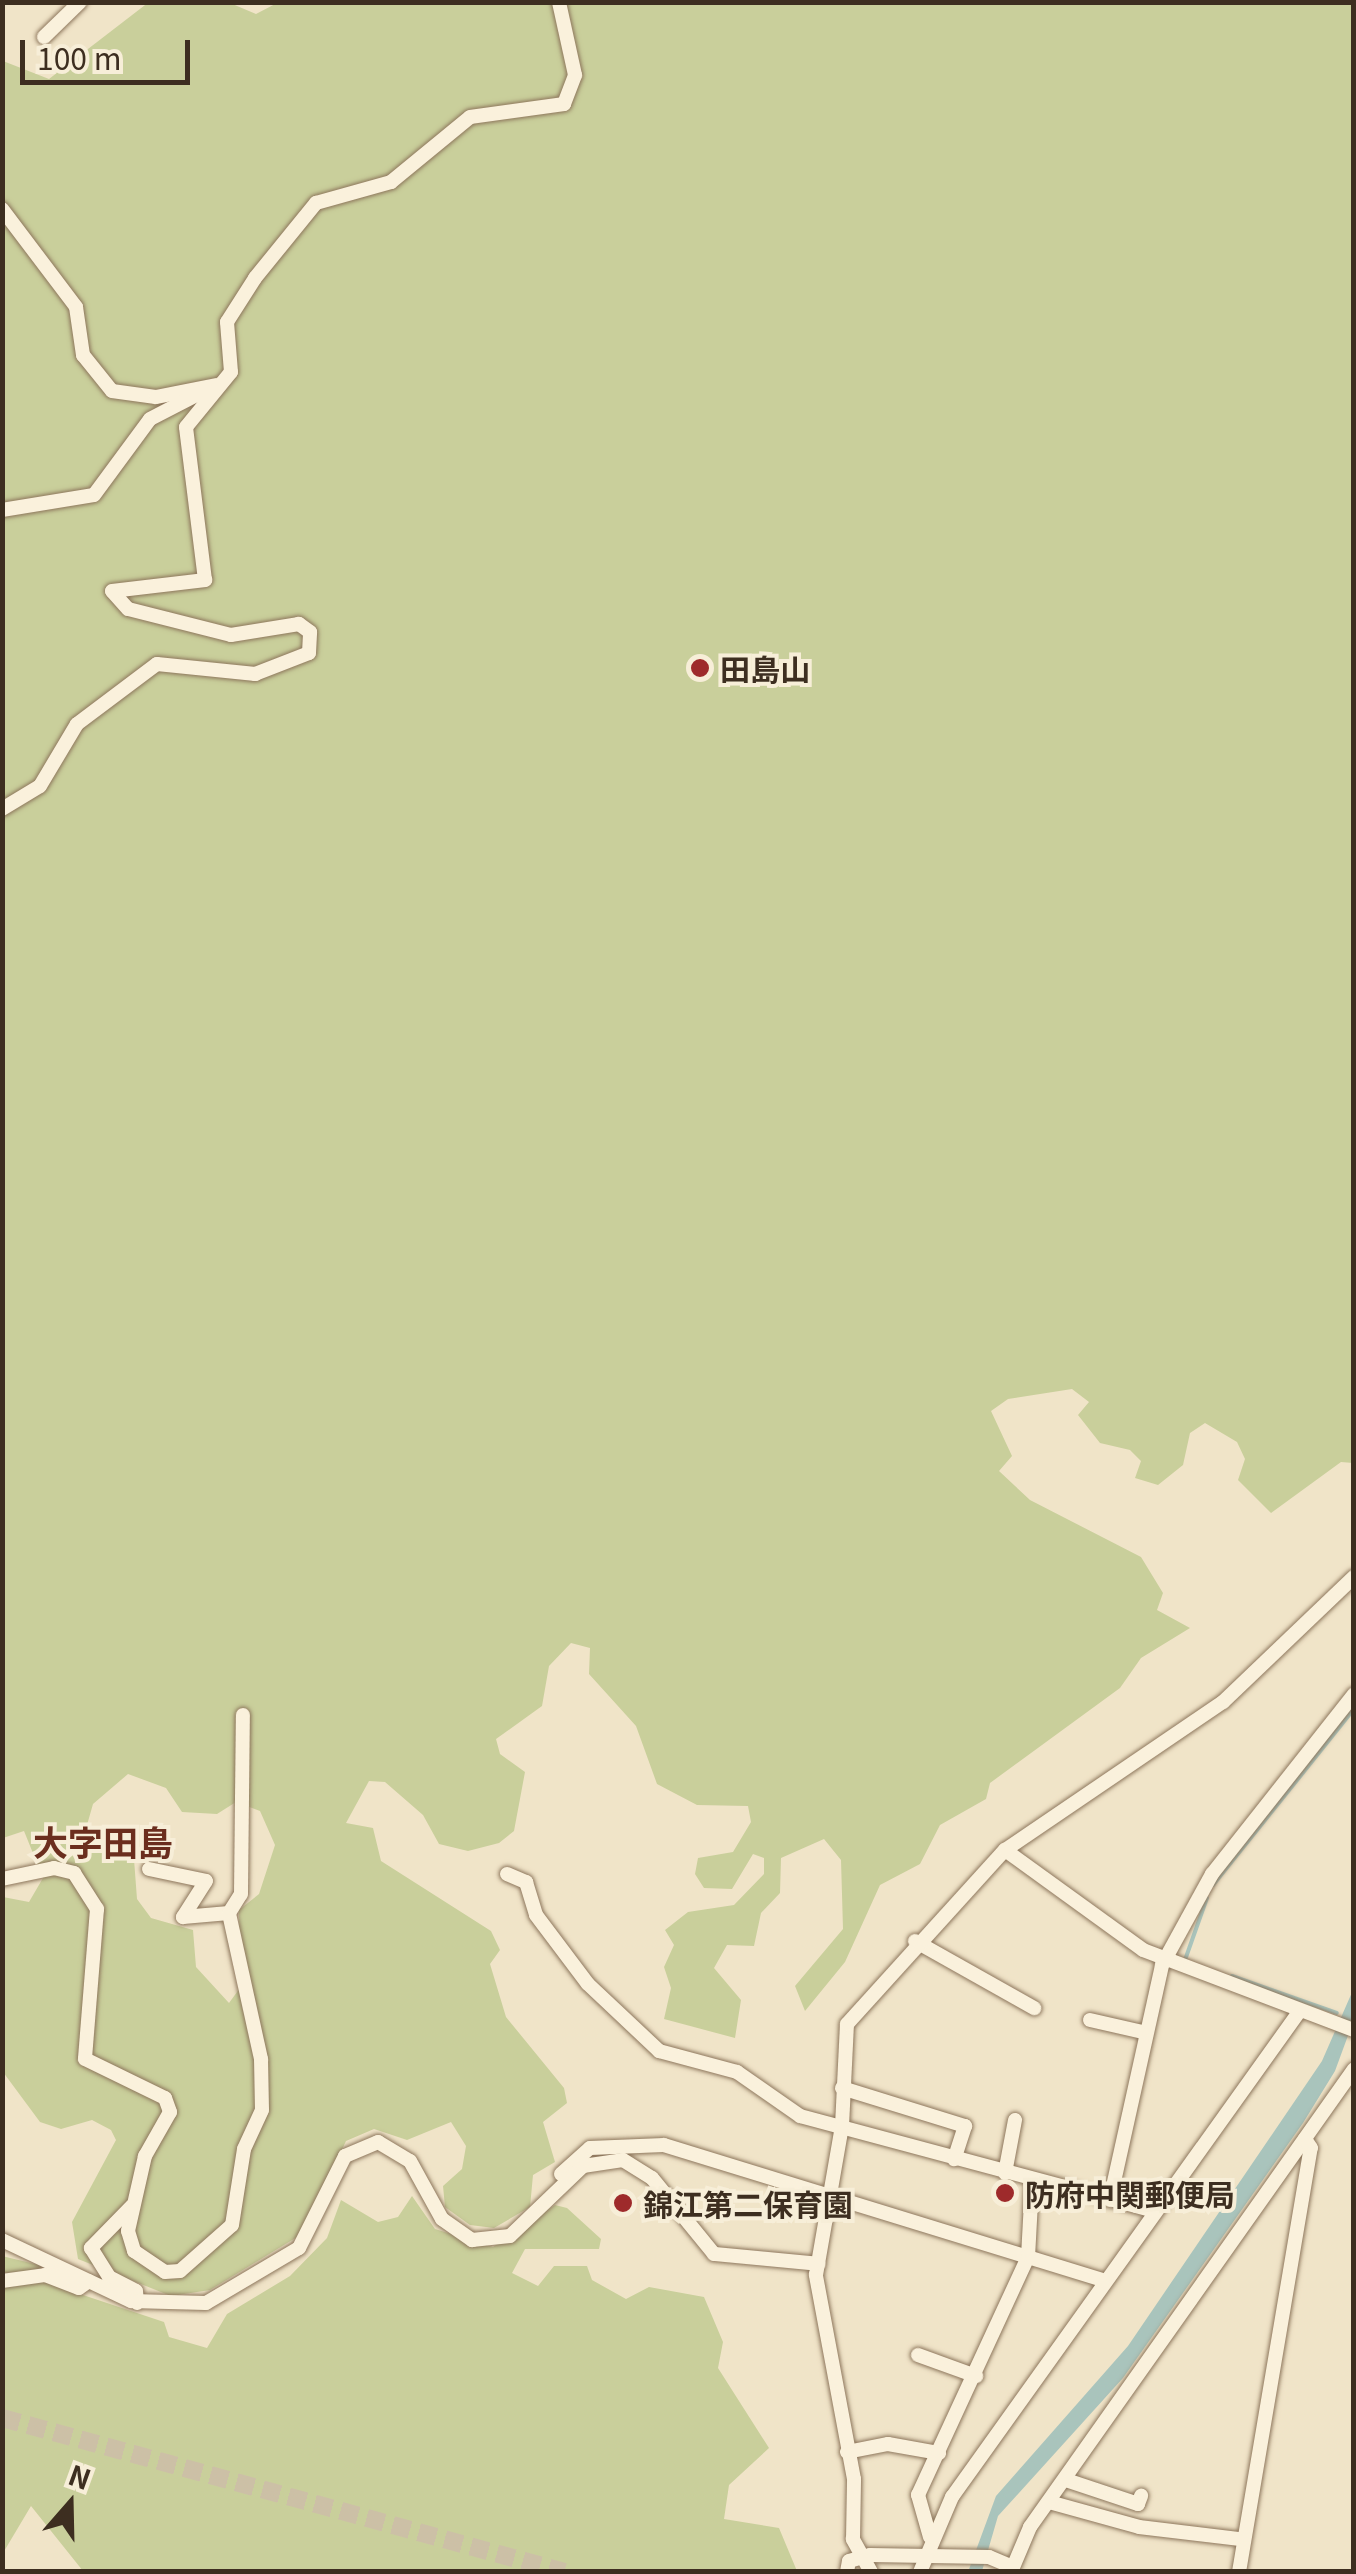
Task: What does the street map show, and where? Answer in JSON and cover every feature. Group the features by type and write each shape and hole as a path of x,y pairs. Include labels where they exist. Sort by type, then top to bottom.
{"street":[{"path":"44,37 80,2"},
{"path":"2,809 40,786 77,724 157,664 255,674 309,653 314,642 299,624 231,634 110,596 120,586 204,580 202,498 184,443 194,412 236,363 232,312 316,203 391,182 470,116 564,104 575,75 559,2"},
{"path":"2,208 76,307 83,355 112,391 156,396 219,384"},
{"path":"2,510 94,495 150,419 219,384"},
{"path":"871,2572 859,2556 818,2264 842,2126 847,2024 915,1941 1005,1850 1224,1702 1354,1578"},
{"path":"1110,2200 1144,2032 1168,1963 1212,1874 1354,1694"},
{"path":"132,2205 134,2251 166,2272 232,2224 263,2082 228,1913 243,1881 242,1715"},
{"path":"1005,1850 1168,1963 1353,2030"},
{"path":"2,1879 54,1868 74,1873 96,1909 85,2059 152,2084 170,2112 132,2205 91,2248 96,2265 136,2291 137,2303"},
{"path":"149,1869 206,1881 183,1916 228,1913"},
{"path":"507,1874 526,1882 548,1934 651,2046 692,2054 744,2076 780,2109 1032,2183 1154,2212"},
{"path":"915,1941 1034,2008"},
{"path":"920,2566 930,2537 1104,2280 1299,2012"},
{"path":"1090,2020 1144,2032"},
{"path":"859,2556 920,2566 966,2556 990,2557 1011,2570 1049,2502 1354,2070"},
{"path":"842,2088 965,2126 954,2159"},
{"path":"1005,2173 1016,2120"},
{"path":"1239,2572 1240,2539 1312,2148 1305,2139"},
{"path":"2,2240 137,2303 206,2302 266,2274 312,2233 345,2156 366,2144 410,2161 442,2219 472,2240 510,2236 584,2166 623,2160 652,2178 714,2254 818,2264"},
{"path":"546,2202 543,2194 590,2148 647,2145 1104,2280"},
{"path":"930,2537 915,2505 1028,2258 1032,2183"},
{"path":"2,2281 45,2275 80,2288 89,2281"},
{"path":"918,2355 976,2376"},
{"path":"847,2452 888,2444 939,2453"},
{"path":"1066,2480 1106,2497 1138,2504 1141,2496"},
{"path":"1049,2502 1140,2527 1240,2539"},
{"path":"847,2572 859,2556"}],"green space":[{"path":"149,2 230,3 256,14 279,2 1353,3 1353,1463 1341,1462 1271,1513 1238,1480 1245,1459 1237,1442 1205,1423 1190,1433 1183,1465 1158,1485 1135,1478 1141,1461 1130,1450 1100,1443 1078,1415 1089,1402 1072,1389 1008,1399 991,1411 1012,1456 999,1471 1030,1500 1141,1557 1163,1593 1157,1610 1190,1628 1141,1658 1120,1688 990,1783 986,1799 940,1825 920,1864 880,1885 845,1962 805,2011 795,1986 843,1929 841,1860 824,1839 781,1858 780,1893 761,1913 754,1946 727,1945 714,1968 741,2000 735,2038 664,2019 671,1988 664,1967 674,1945 665,1930 688,1912 734,1905 764,1874 764,1858 753,1854 732,1889 704,1888 695,1874 698,1858 733,1852 751,1822 748,1806 697,1805 657,1784 636,1726 589,1674 590,1648 571,1643 549,1666 542,1706 496,1739 500,1754 525,1772 514,1831 499,1843 468,1851 439,1844 423,1815 385,1782 369,1781 346,1823 373,1828 381,1861 491,1931 500,1950 490,1964 506,2017 564,2088 567,2103 543,2122 555,2162 533,2175 530,2207 494,2228 470,2225 445,2207 443,2186 462,2169 466,2146 451,2122 407,2140 374,2129 346,2141 302,2234 210,2290 171,2296 78,2259 72,2222 116,2140 111,2130 92,2120 61,2129 40,2122 3,2072 3,1897 29,1902 43,1878 24,1831 3,1838 3,61 49,79","holes":["128,1774 166,1788 182,1812 217,1814 236,1802 260,1811 275,1845 259,1894 239,1910 240,1988 229,2003 196,1967 193,1930 151,1918 137,1899 133,1846 87,1825 93,1804"]},
{"path":"412,2196 435,2229 493,2247 555,2205 567,2208 601,2239 599,2249 525,2249 512,2273 538,2286 554,2266 587,2266 592,2280 626,2299 649,2287 704,2297 723,2342 718,2368 769,2448 729,2485 724,2519 779,2528 797,2571 83,2571 31,2506 3,2553 2,2256 39,2265 56,2286 164,2322 169,2337 207,2348 227,2314 290,2276 327,2238 341,2200 378,2222 398,2217"}],"water":[{"path":"1353,1990 1353,2022 1335,2071 1303,2123 1123,2378 998,2516 982,2571 968,2572 996,2496 1128,2346 1322,2061"}],"waterway":[{"path":"1213,1885 1354,1709"},
{"path":"1185,1960 1207,1898"},
{"path":"1232,1976 1337,2013"}],"tunnel":[{"path":"2,2418 564,2572"}],"place":[{"name":"田島山","path":"700,668"},
{"name":"防府中関郵便局","path":"1005,2193"},
{"name":"錦江第二保育園","path":"623,2203"}],"district":[{"name":"大字田島","path":"103,1841"}]}
